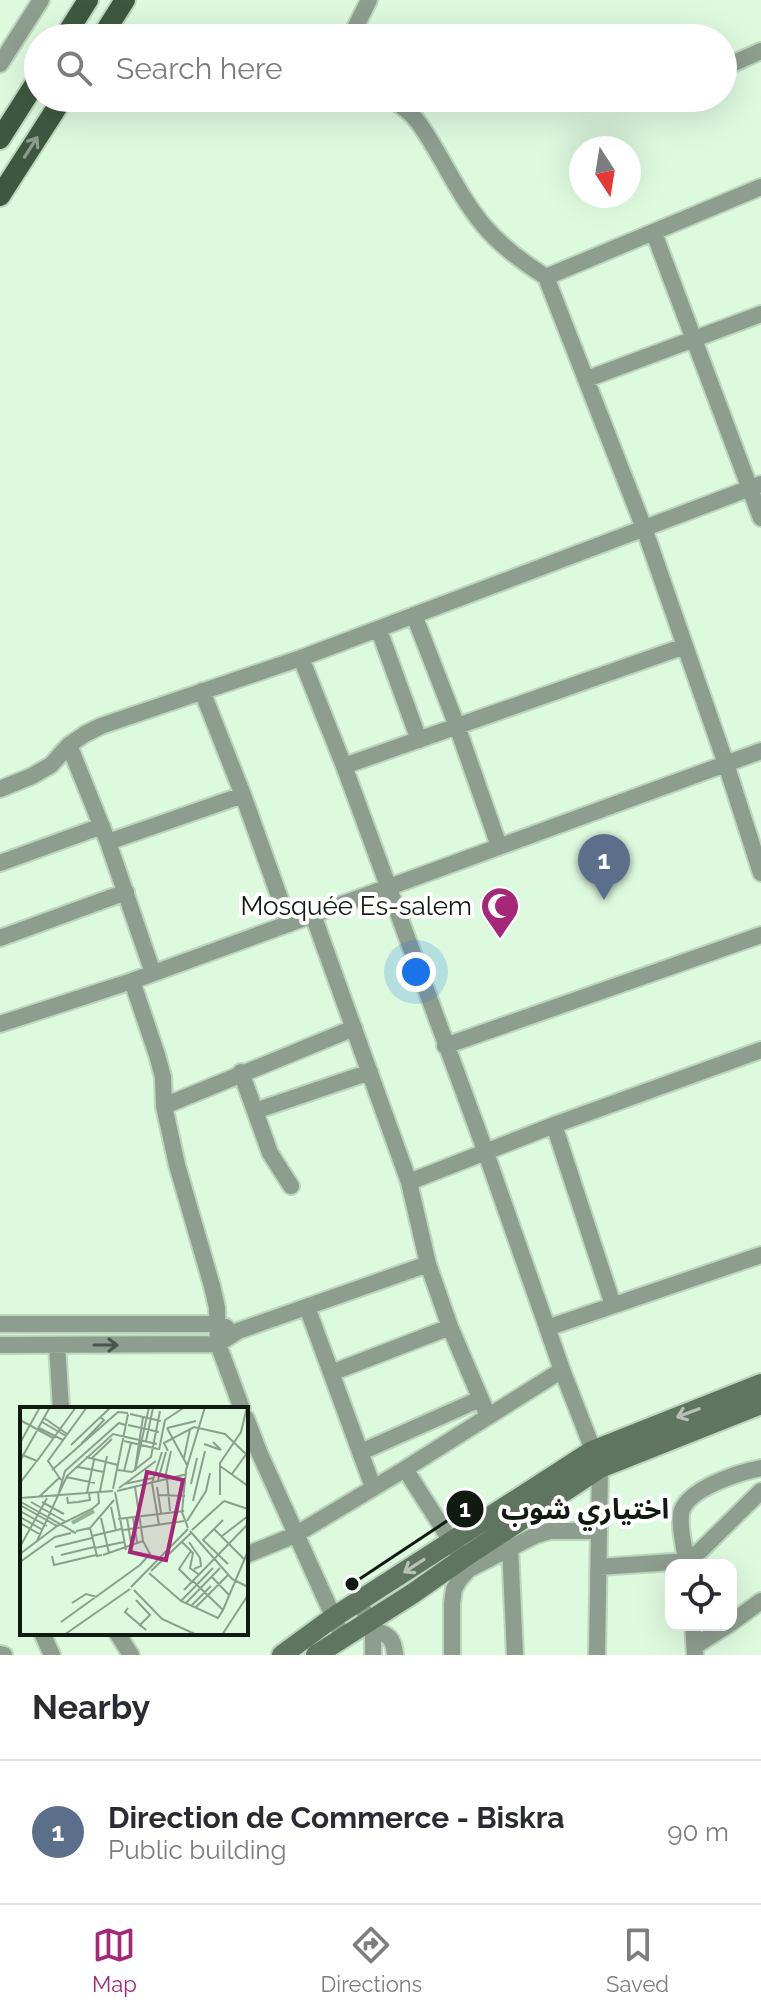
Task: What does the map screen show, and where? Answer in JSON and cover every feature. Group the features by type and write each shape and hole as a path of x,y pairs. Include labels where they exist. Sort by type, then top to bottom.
{"main road":[{"path":"73,24 88,0"},
{"path":"110,24 125,0"},
{"path":"0,139 24,101"},
{"path":"0,196 54,112"}],"street":[{"path":"26,24 41,0"},
{"path":"357,24 369,0"},
{"path":"0,64 24,27"},
{"path":"737,62 761,51"},
{"path":"410,112 484,227 546,277 644,528 761,873"},
{"path":"546,277 761,187"},
{"path":"654,233 756,486 761,518"},
{"path":"587,379 761,314"},
{"path":"0,789 51,765 69,745 101,726 379,630 756,486"},
{"path":"414,615 499,846"},
{"path":"379,630 419,740"},
{"path":"344,766 685,646"},
{"path":"301,658 344,766 596,1460 599,1531 597,1655"},
{"path":"202,691 289,924"},
{"path":"69,745 105,834 153,973"},
{"path":"0,1024 132,981 761,751"},
{"path":"0,863 243,795"},
{"path":"0,938 126,892"},
{"path":"313,915 409,1182 428,1264 450,1327 488,1416"},
{"path":"445,1046 761,935"},
{"path":"132,981 163,1077 164,1106 177,1165 217,1308 218,1344 241,1407"},
{"path":"164,1106 354,1028"},
{"path":"409,1182 485,1150 761,1050"},
{"path":"241,1072 270,1153 291,1186"},
{"path":"255,1111 370,1072"},
{"path":"554,1125 613,1305"},
{"path":"547,1328 761,1255"},
{"path":"0,1345 218,1344 238,1331 428,1264"},
{"path":"307,1307 373,1487"},
{"path":"0,1324 217,1324 238,1331"},
{"path":"331,1373 450,1327"},
{"path":"57,1345 61,1407"},
{"path":"248,1554 295,1535 562,1370"},
{"path":"282,1655 359,1601 456,1550 596,1460 761,1384"},
{"path":"361,1452 480,1399"},
{"path":"596,1460 761,1404"},
{"path":"248,1431 252,1456 295,1535 343,1638"},
{"path":"687,1559 681,1514 685,1504 693,1495 724,1479 761,1468"},
{"path":"405,1469 456,1550"},
{"path":"691,1559 761,1491"},
{"path":"452,1655 454,1589 469,1569 536,1535 550,1531 599,1531"},
{"path":"510,1547 515,1655"},
{"path":"316,1655 371,1625 412,1594 456,1550"},
{"path":"599,1567 665,1564"},
{"path":"359,1601 371,1625 373,1655"},
{"path":"737,1619 761,1601"},
{"path":"371,1625 391,1638 395,1655"},
{"path":"693,1631 695,1651"},
{"path":"695,1651 721,1631"},
{"path":"43,1635 52,1655"},
{"path":"118,1635 131,1655"}],"place":[{"name":"Direction de Commerce - Biskra","path":"604,900"},
{"name":"Mosquée Es-salem","path":"500,940"},
{"name":"اختياري شوب","path":"352,1584"}]}
